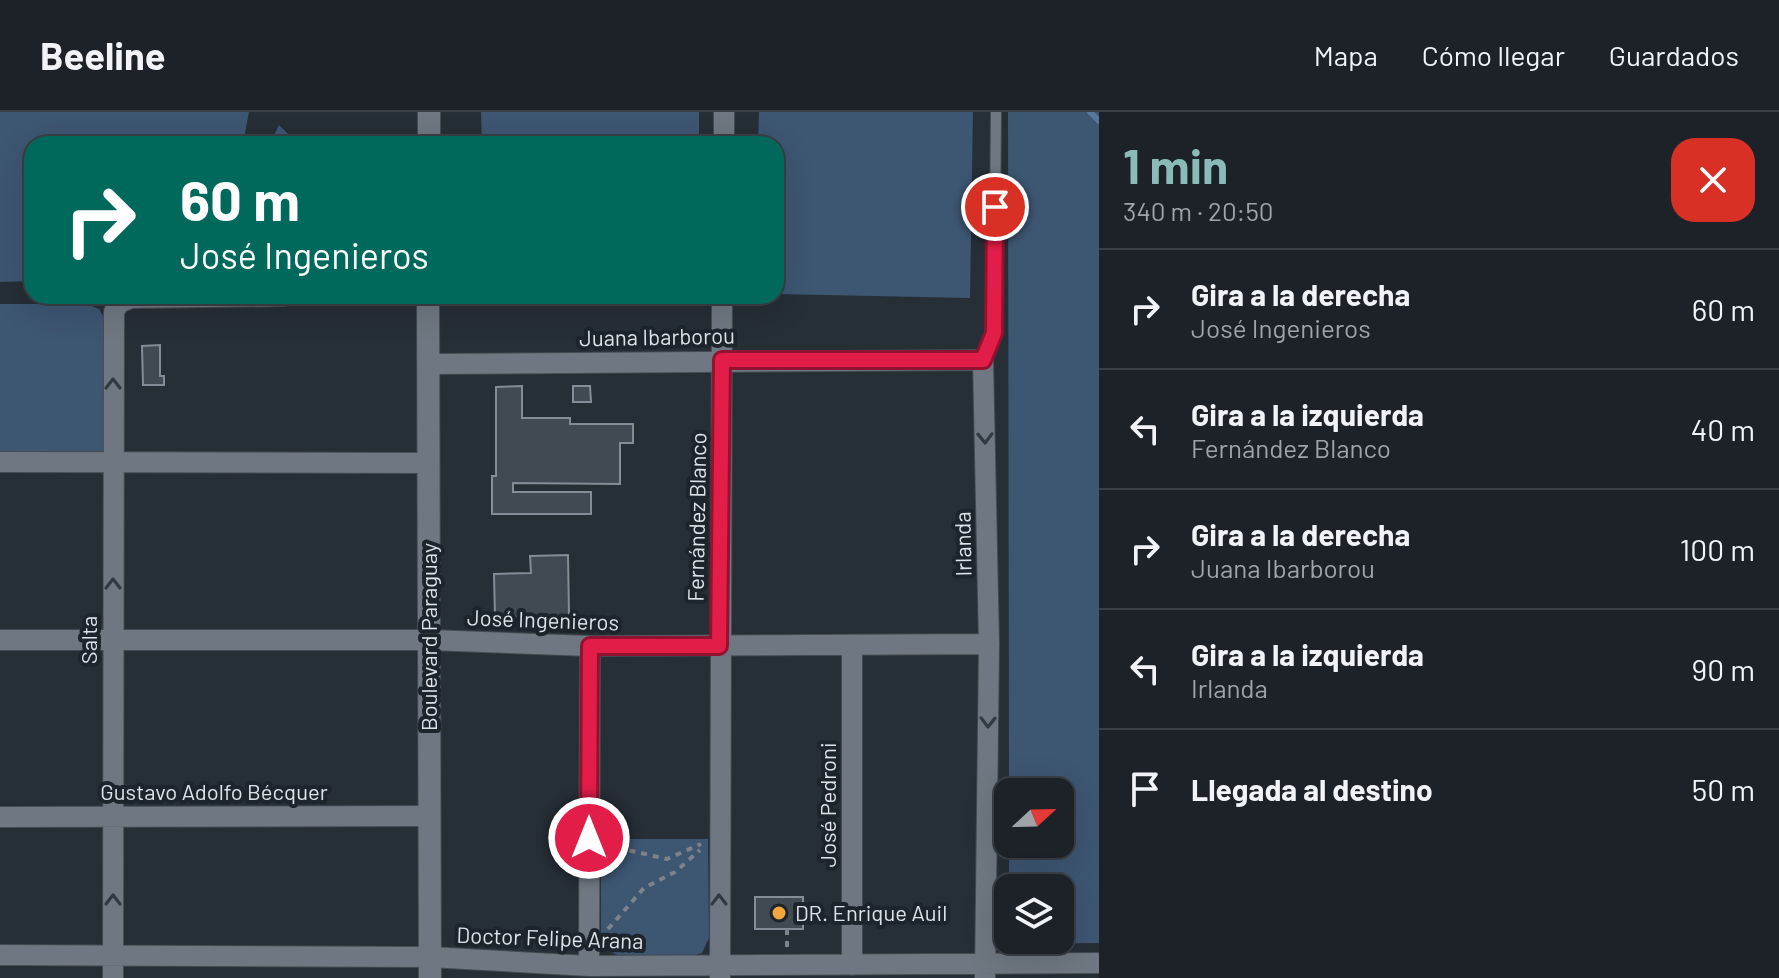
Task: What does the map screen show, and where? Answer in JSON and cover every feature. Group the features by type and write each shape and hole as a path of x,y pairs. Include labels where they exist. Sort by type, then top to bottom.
{"street":[{"path":"429,112 429,136"},
{"path":"724,112 724,136"},
{"name":"Salta","path":"113,978 114,312 118,304"},
{"name":"Boulevard Paraguay","path":"428,304 430,968"},
{"name":"Fernández Blanco","path":"720,972 722,304"},
{"name":"Juana Ibarborou","path":"429,364 983,360"},
{"name":"Irlanda","path":"983,360 989,644 985,970"},
{"path":"0,462 429,463"},
{"name":"José Ingenieros","path":"0,640 430,640 590,646 989,644"},
{"name":"José Pedroni","path":"852,645 852,965"},
{"path":"589,966 590,646"},
{"name":"Gustavo Adolfo Bécquer","path":"0,817 428,816"},
{"name":"Doctor Felipe Arana","path":"0,955 113,955 430,968 589,966 720,972 852,965 985,970 1099,963"}],"lane":[{"name":"Irlanda","path":"983,360 994,333 996,112"}],"path":[{"path":"603,844 667,859 706,842 675,872 644,888 603,934"}],"shaded area":[{"path":"0,112 249,112 244,136 24,136 24,281 0,282"},
{"path":"481,112 699,112 699,136 482,136"},
{"path":"759,112 973,112 970,298 784,294 784,136 758,136"},
{"path":"1008,112 1099,112 1099,943 1074,943 1074,874 1009,874 1009,858 1074,858 1074,778 1009,778"},
{"path":"279,125 290,136 274,136"},
{"path":"0,304 87,304 99,309 106,321 104,450 100,455 0,461"},
{"path":"601,839 708,839 709,938 702,953 692,956 619,956 604,948 601,938"}],"building":[{"path":"160,345 160,376 164,376 164,385 143,385 142,346"},
{"path":"522,386 522,418 570,418 570,424 633,424 633,443 620,443 620,484 513,483 513,492 591,492 591,514 492,514 492,476 496,476 496,387"},
{"path":"573,386 590,386 591,402 573,402"},
{"path":"568,555 569,615 495,617 494,574 531,573 530,556"},
{"name":"DR. Enrique Auil","path":"755,897 803,897 803,929 755,929"}],"waterway":[{"path":"1090,112 1099,121"}],"place":[{"name":"DR. Enrique Auil","path":"779,913"}],"route":[{"path":"589,838 590,646 719,646 722,360 983,360 994,333 995,207"}]}
